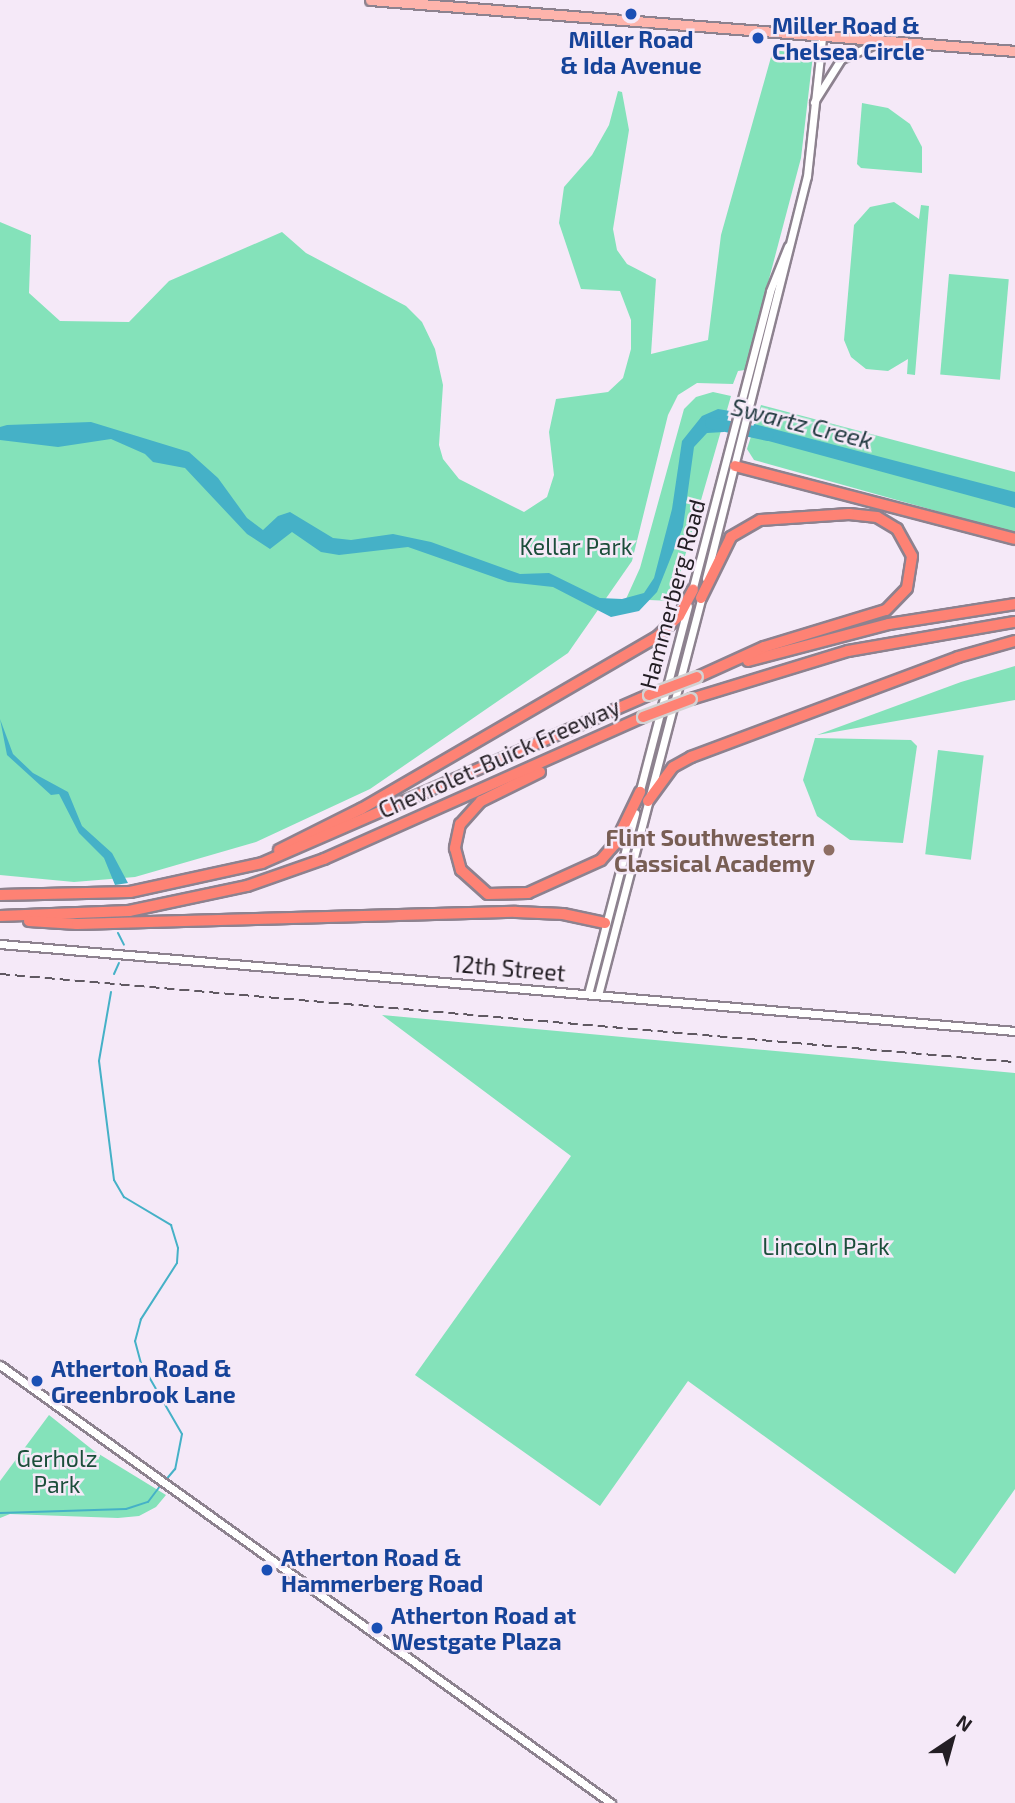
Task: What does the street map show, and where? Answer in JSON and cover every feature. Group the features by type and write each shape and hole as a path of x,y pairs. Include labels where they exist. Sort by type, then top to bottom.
{"highway":[{"path":"735,466 1015,539"},
{"path":"244,869 361,809 658,636 697,594 731,537 760,520 849,514 877,517 902,534 912,556 907,588 887,610 764,647 699,677"},
{"name":"Chevrolet-Buick Freeway","path":"0,895 108,895 244,869 334,834 649,695 699,677 831,636 1015,604"},
{"name":"Chevrolet-Buick Freeway","path":"5,917 129,911 247,886 324,859 691,698 848,651 1015,622"},
{"path":"648,801 673,767 691,757 958,657 1015,641"},
{"path":"588,743 487,797 467,813 455,848 461,870 470,882 488,894 509,897 589,867 615,844 640,792"},
{"path":"5,917 77,924 516,912 563,914 605,923"}],"main road":[{"path":"370,0 1015,51"}],"street":[{"name":"Hammerberg Road","path":"588,995 640,792 735,466 807,176 822,37"},
{"path":"814,102 841,59 882,41"},
{"name":"Hammerberg Road","path":"598,995 648,801 738,414 779,259 789,246"},
{"path":"723,473 735,466"},
{"path":"605,923 618,916"},
{"name":"12th Street","path":"0,944 1015,1031"},
{"path":"0,1365 611,1803"}],"green space":[{"path":"773,50 813,55 801,158 745,370 738,371 733,384 697,383 678,395 668,415 632,561 568,653 370,789 256,842 135,877 74,882 0,875 0,222 31,235 29,293 60,321 129,322 169,281 282,232 306,253 406,306 422,322 435,349 443,385 439,445 443,459 459,479 524,512 547,497 554,475 549,432 556,399 608,392 623,378 631,349 631,320 620,291 581,289 559,223 564,187 592,155 609,125 618,91 622,92 629,130 613,229 617,250 627,264 656,279 651,354 708,340 721,235"},
{"path":"862,103 888,108 910,124 922,147 922,173 861,168 857,164"},
{"path":"894,202 919,219 921,205 929,206 915,375 907,374 908,359 888,371 866,369 851,357 844,340 854,225 870,207"},
{"path":"949,274 1009,279 1000,380 940,375"},
{"name":"Kellar Park","path":"713,392 731,396 672,601 626,599 640,568 684,409 696,397"},
{"path":"761,405 1015,472 1015,533 754,460 747,449"},
{"path":"1015,666 1015,700 817,735 961,682"},
{"path":"815,738 911,740 917,746 903,843 850,840 817,816 803,780"},
{"path":"938,750 984,756 971,860 925,854"},
{"name":"Lincoln Park","path":"382,1015 1015,1073 1015,1489 955,1574 688,1381 600,1506 415,1375 571,1156"},
{"name":"Gerholz Park","path":"49,1415 94,1451 166,1495 156,1507 139,1516 118,1518 10,1514 0,1518 0,1481"}],"water":[{"path":"718,409 730,411 724,432 707,433 694,447 683,527 657,592 639,611 611,617 553,587 508,582 408,547 339,555 321,552 292,532 270,549 247,534 185,468 153,462 145,454 111,439 58,447 0,440 0,427 7,425 91,422 189,452 218,478 247,518 263,530 278,516 290,512 333,538 351,540 393,534 431,542 520,574 549,573 600,598 622,599 644,593 654,578 672,509 682,441 702,416"},
{"path":"754,424 1015,492 1015,508 750,436"},
{"path":"0,719 13,754 33,773 68,792 82,826 112,853 128,883 115,885 104,858 79,833 59,794 51,795 7,755"}],"waterway":[{"name":"Swartz Creek","path":"711,423 768,435"},
{"path":"118,933 124,945"},
{"path":"114,974 119,963"},
{"path":"111,992 99,1061 114,1180 124,1197 171,1225 178,1248 177,1263 141,1319 135,1341 141,1363 182,1434 175,1469 165,1481"},
{"path":"0,1513 126,1509 148,1502 161,1485"}],"railway":[{"path":"0,974 1015,1062"}],"place":[{"name":"Miller Road & Ida Avenue","path":"631,14"},
{"name":"Miller Road & Chelsea Circle","path":"758,38"},
{"name":"Flint Southwestern Classical Academy","path":"829,850"},
{"name":"Atherton Road & Greenbrook Lane","path":"37,1381"},
{"name":"Atherton Road & Hammerberg Road","path":"267,1570"},
{"name":"Atherton Road at Westgate Plaza","path":"377,1628"}]}
